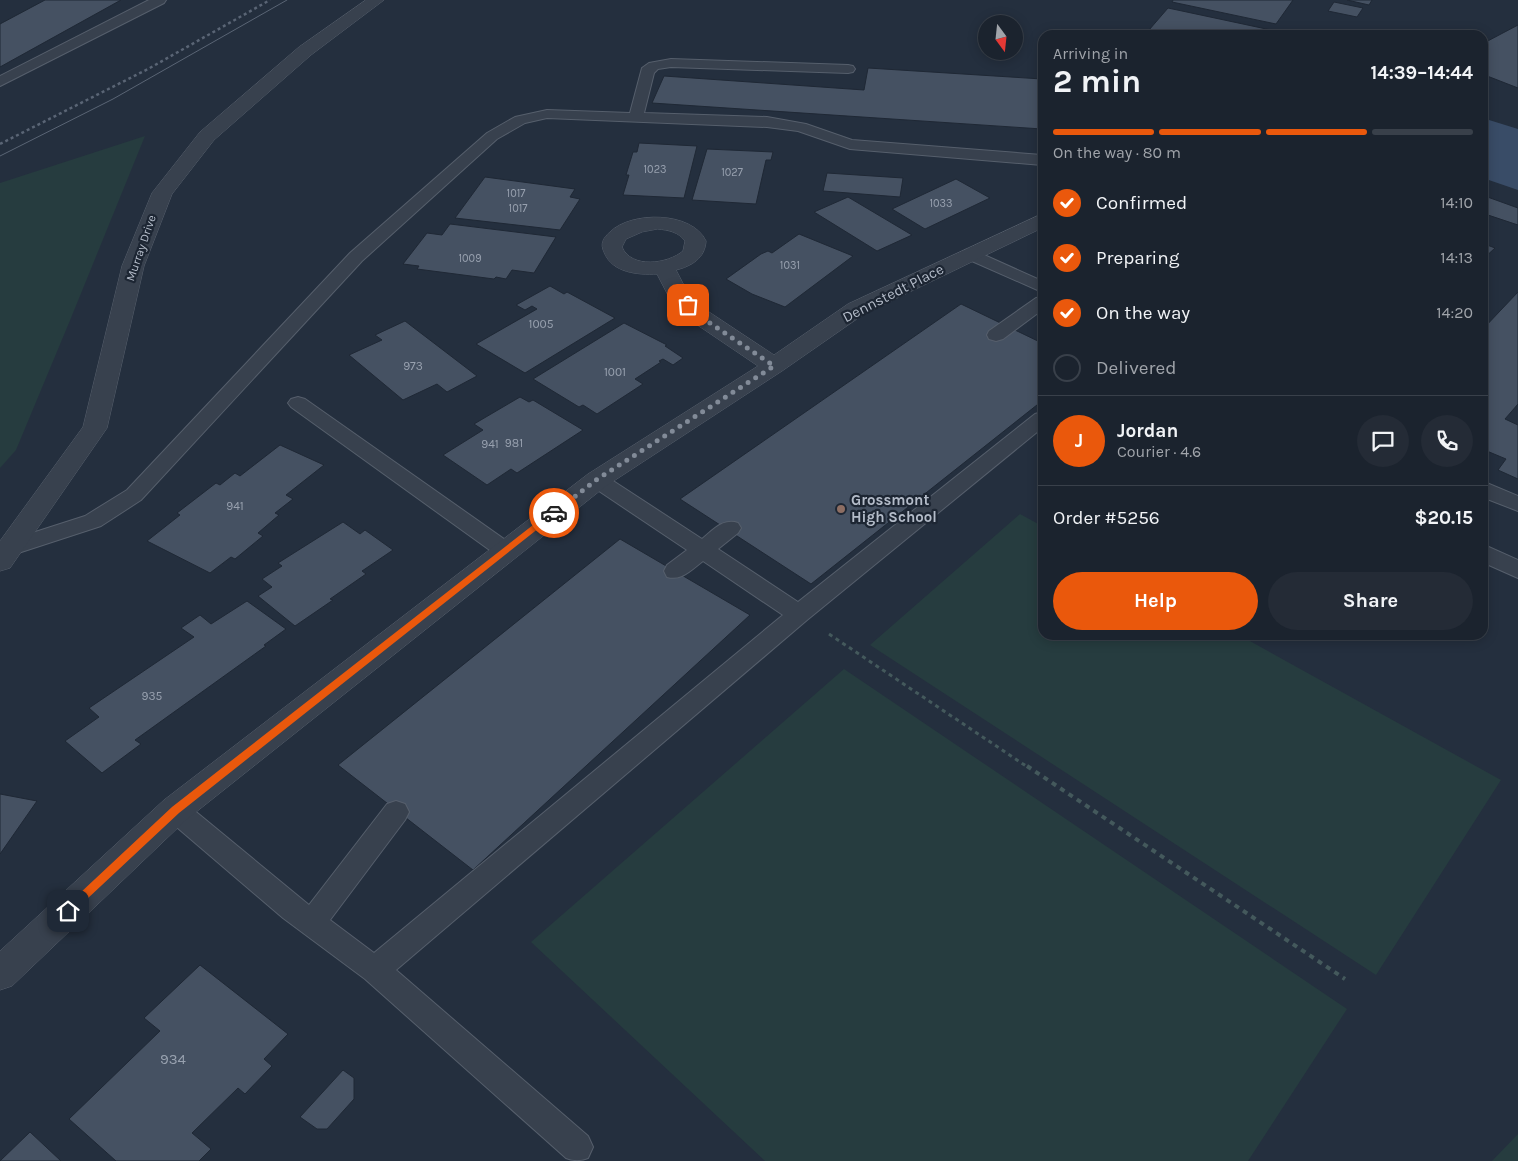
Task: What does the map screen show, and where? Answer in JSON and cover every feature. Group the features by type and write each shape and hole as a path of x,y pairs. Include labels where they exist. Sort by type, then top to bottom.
{"street":[{"name":"Murray Drive","path":"5,554 95,428 132,266 162,193 207,136 305,52 376,0"},
{"name":"Dennstedt Place","path":"0,974 175,810 596,480 774,366 856,309 1038,222"},
{"path":"664,267 679,296 698,315 774,366"}],"lane":[{"path":"0,82 159,0"},
{"path":"636,117 647,71 654,66 671,63 848,69"},
{"path":"5,554 93,521 134,495 356,257 492,136 520,120 547,114 767,122 801,127 850,144 868,147 1012,156 1038,159"},
{"path":"972,254 1038,285"},
{"path":"996,335 1038,305"},
{"path":"298,404 506,551"},
{"path":"375,970 799,614 1038,421"},
{"path":"596,480 799,614"},
{"path":"1488,491 1518,504"},
{"path":"675,572 730,528"},
{"path":"1488,555 1518,570"},
{"path":"175,810 293,909 375,970 576,1146"},
{"path":"312,922 396,812"}],"path":[{"path":"799,614 1345,979"}],"green space":[{"path":"145,136 16,450 0,468 0,183"},
{"path":"1020,514 1038,524 1038,640 1248,640 1501,780 1376,975 870,645"},
{"path":"844,669 1347,1009 1248,1161 765,1161 531,942"},
{"path":"1518,1134 1518,1161 1492,1161"}],"water":[{"path":"1488,121 1518,129 1518,190 1488,180"}],"building":[{"path":"45,0 121,0 0,67 0,24"},
{"path":"1173,0 1293,0 1276,24 1172,2"},
{"path":"1347,0 1372,0 1369,5"},
{"path":"1334,2 1363,8 1357,17 1328,11"},
{"path":"1168,8 1271,30 1149,30"},
{"path":"1518,25 1518,88 1488,76 1488,41"},
{"path":"868,68 1038,79 1038,129 652,103 664,76 864,90"},
{"path":"639,143 697,146 684,198 623,195 629,175 626,175 633,152 637,152"},
{"path":"707,149 773,152 771,160 766,160 756,204 692,200"},
{"path":"827,173 903,178 900,197 823,191"},
{"path":"485,177 575,189 570,197 580,199 560,230 455,218"},
{"path":"956,179 990,198 925,229 892,209"},
{"path":"848,197 912,235 877,251 814,212"},
{"path":"1488,197 1518,208 1518,225 1488,215"},
{"path":"450,224 556,237 534,273 512,270 506,279 417,269 419,266 403,264 427,233 442,235"},
{"path":"799,234 853,256 785,307 752,294 726,279 761,254 768,251 772,253"},
{"path":"1488,245 1495,248 1488,254"},
{"path":"550,286 564,294 567,292 615,318 525,373 476,344 537,309 532,306 525,310 516,305"},
{"path":"1518,292 1518,404 1505,419 1518,425 1518,479 1498,470 1506,459 1488,452 1488,324"},
{"path":"961,304 1038,341 1038,404 811,584 680,499"},
{"path":"405,321 477,376 447,392 437,384 403,400 349,355 382,340 375,335"},
{"path":"624,323 667,345 665,346 683,358 673,365 663,359 659,361 661,362 635,379 643,384 597,414 583,405 579,407 533,379"},
{"path":"520,397 529,402 533,400 583,430 517,473 511,469 487,485 443,455 483,430 474,424"},
{"path":"280,445 324,465 286,495 293,499 275,513 279,515 258,533 263,536 235,559 231,557 210,573 147,541 180,515 177,513 216,483 220,485 235,473 240,476"},
{"path":"343,522 360,534 365,530 393,550 362,571 366,574 330,599 333,600 295,626 258,596 272,587 262,579 282,566 278,563"},
{"path":"620,539 750,615 473,870 338,765"},
{"path":"247,601 286,629 264,645 266,646 135,740 141,744 102,773 65,741 99,717 89,708 194,637 181,628 200,615 211,624"},
{"path":"0,794 37,801 0,854"},
{"path":"200,965 288,1034 264,1059 272,1066 245,1094 238,1088 192,1133 211,1149 199,1161 116,1161 69,1119 160,1031 144,1018"},
{"path":"343,1070 354,1078 354,1099 327,1129 317,1129 300,1117"},
{"path":"30,1132 61,1161 0,1161"}],"tram line":[{"path":"0,156 113,99 287,0"}],"railway":[{"path":"0,144 148,69 270,0"}],"way so far":[{"path":"554,513 596,480 774,366 698,315 688,305"}],"place":[{"name":"Grossmont High School","path":"841,509"}],"route":[{"path":"68,911 175,810 554,513"}]}
